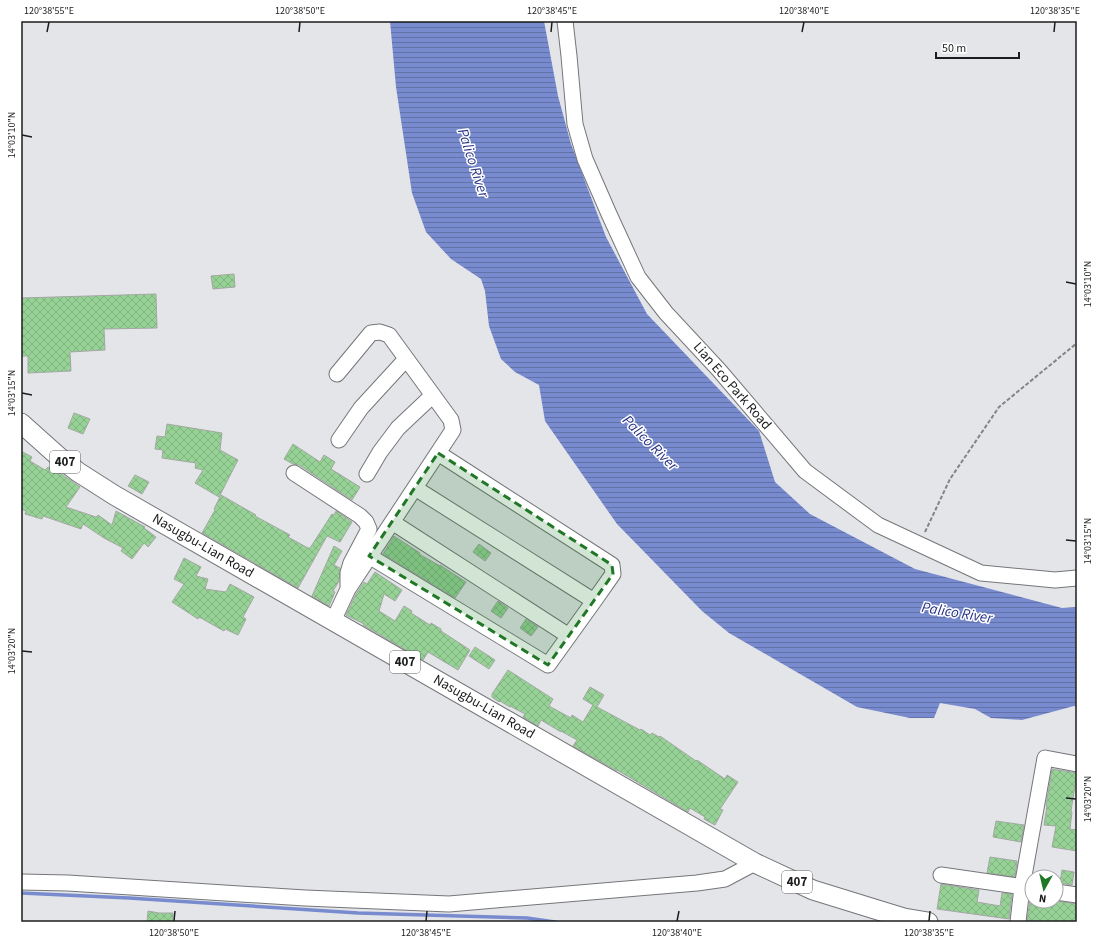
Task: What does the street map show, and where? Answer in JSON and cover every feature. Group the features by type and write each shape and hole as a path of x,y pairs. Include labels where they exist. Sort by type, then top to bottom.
{"main road":[{"name":"Nasugbu-Lian Road","path":"21,423 78,472 114,496 333,620 755,863 813,890 904,918 928,922"}],"street":[{"name":"Lian Eco Park Road","path":"565,21 575,124 585,159 638,277 666,313 719,370 805,471 878,526 981,573 1054,580 1077,578"},
{"path":"333,620 348,589 453,430 451,420 389,335 380,332 371,333 337,374"},
{"path":"339,440 362,408 406,359"},
{"path":"367,474 380,452 398,428 433,395"},
{"path":"369,556 548,665 612,574 612,565 438,452"},
{"path":"294,474 360,516 366,522 369,529 348,573 348,589"},
{"path":"415,488 594,601"},
{"path":"392,522 569,636"},
{"path":"1030,869 1045,758 1077,764"},
{"path":"21,882 68,883 305,898 449,904 704,882 725,879 755,863"},
{"path":"941,875 1024,887"},
{"path":"1064,893 1077,895"},
{"path":"1018,922 1024,899"}],"path":[{"path":"919,544 950,479 999,407 1077,343"}],"highlighted area":[{"path":"438,453 612,565 613,574 548,665 369,556"}],"water":[{"name":"Palico River","path":"390,21 544,21 558,96 571,144 606,237 647,314 759,431 775,482 810,514 915,569 1062,608 1077,607 1077,707 1074,706 1022,720 991,718 975,709 940,703 934,718 910,718 857,707 729,633 702,611 617,524 545,421 539,385 515,372 501,359 489,326 485,291 481,279 451,259 426,232 412,193 396,87"}],"building":[{"path":"234,274 235,287 213,289 211,276"},
{"path":"156,294 157,328 104,329 105,350 70,352 71,371 28,373 28,356 21,356 21,298"},
{"path":"74,413 90,419 83,434 68,428"},
{"path":"167,424 222,433 220,450 238,460 219,497 195,483 203,470 195,468 196,463 162,458 163,450 155,449 157,436 165,437"},
{"path":"293,444 320,462 324,455 335,462 331,469 360,487 352,500 299,465 293,464 284,459"},
{"path":"21,451 32,457 30,461 45,470 48,467 59,474 60,473 80,487 66,507 96,517 98,515 112,525 116,511 145,527 144,528 156,537 148,547 144,543 132,559 121,551 123,548 104,538 83,524 81,529 43,516 42,519 25,514 26,511 21,509"},
{"path":"135,475 149,482 142,494 128,486"},
{"path":"221,495 290,535 288,537 308,548 310,548 332,514 334,515 336,511 352,522 340,542 327,536 298,588 202,533 215,510 214,509"},
{"path":"394,536 420,553 419,554 440,565 466,582 455,598 383,554"},
{"path":"479,544 491,553 485,561 473,552"},
{"path":"334,546 342,551 334,565 340,568 339,581 333,591 335,592 329,606 312,596"},
{"path":"184,558 201,567 196,576 208,579 205,589 226,592 230,584 254,597 243,617 246,619 238,635 225,629 224,631 199,617 198,619 172,602 184,584 174,579"},
{"path":"375,572 402,590 395,601 384,594 379,611 395,621 404,606 412,611 411,613 430,625 431,623 441,629 441,631 470,650 458,670 428,652 423,660 363,625 364,624 346,615 356,594 364,582 367,584"},
{"path":"498,601 508,608 501,618 491,611"},
{"path":"526,619 538,627 531,636 520,628"},
{"path":"475,647 495,660 489,669 469,656"},
{"path":"508,670 553,699 549,706 571,718 572,715 583,722 593,705 583,699 590,687 604,695 597,707 650,735 652,733 659,737 660,736 725,779 727,775 738,782 720,809 723,810 715,825 704,819 705,817 690,808 688,812 573,746 577,740 541,720 538,726 523,717 525,714 500,701 499,702 492,697 492,694"},
{"path":"1052,769 1077,773 1071,811 1070,829 1077,830 1077,851 1052,847 1056,826 1044,825"},
{"path":"996,821 1024,825 1021,842 993,837"},
{"path":"990,857 1017,861 1015,877 987,873"},
{"path":"1064,870 1074,872 1072,885 1064,884"},
{"path":"941,884 979,890 977,902 1000,906 1002,893 1012,894 1009,919 937,909"},
{"path":"1064,902 1077,904 1077,922 1041,922 1027,920 1029,909 1064,909"},
{"path":"148,911 173,913 173,922 147,922"}],"waterway":[{"path":"21,893 129,898 358,913 527,918 555,922"}]}
